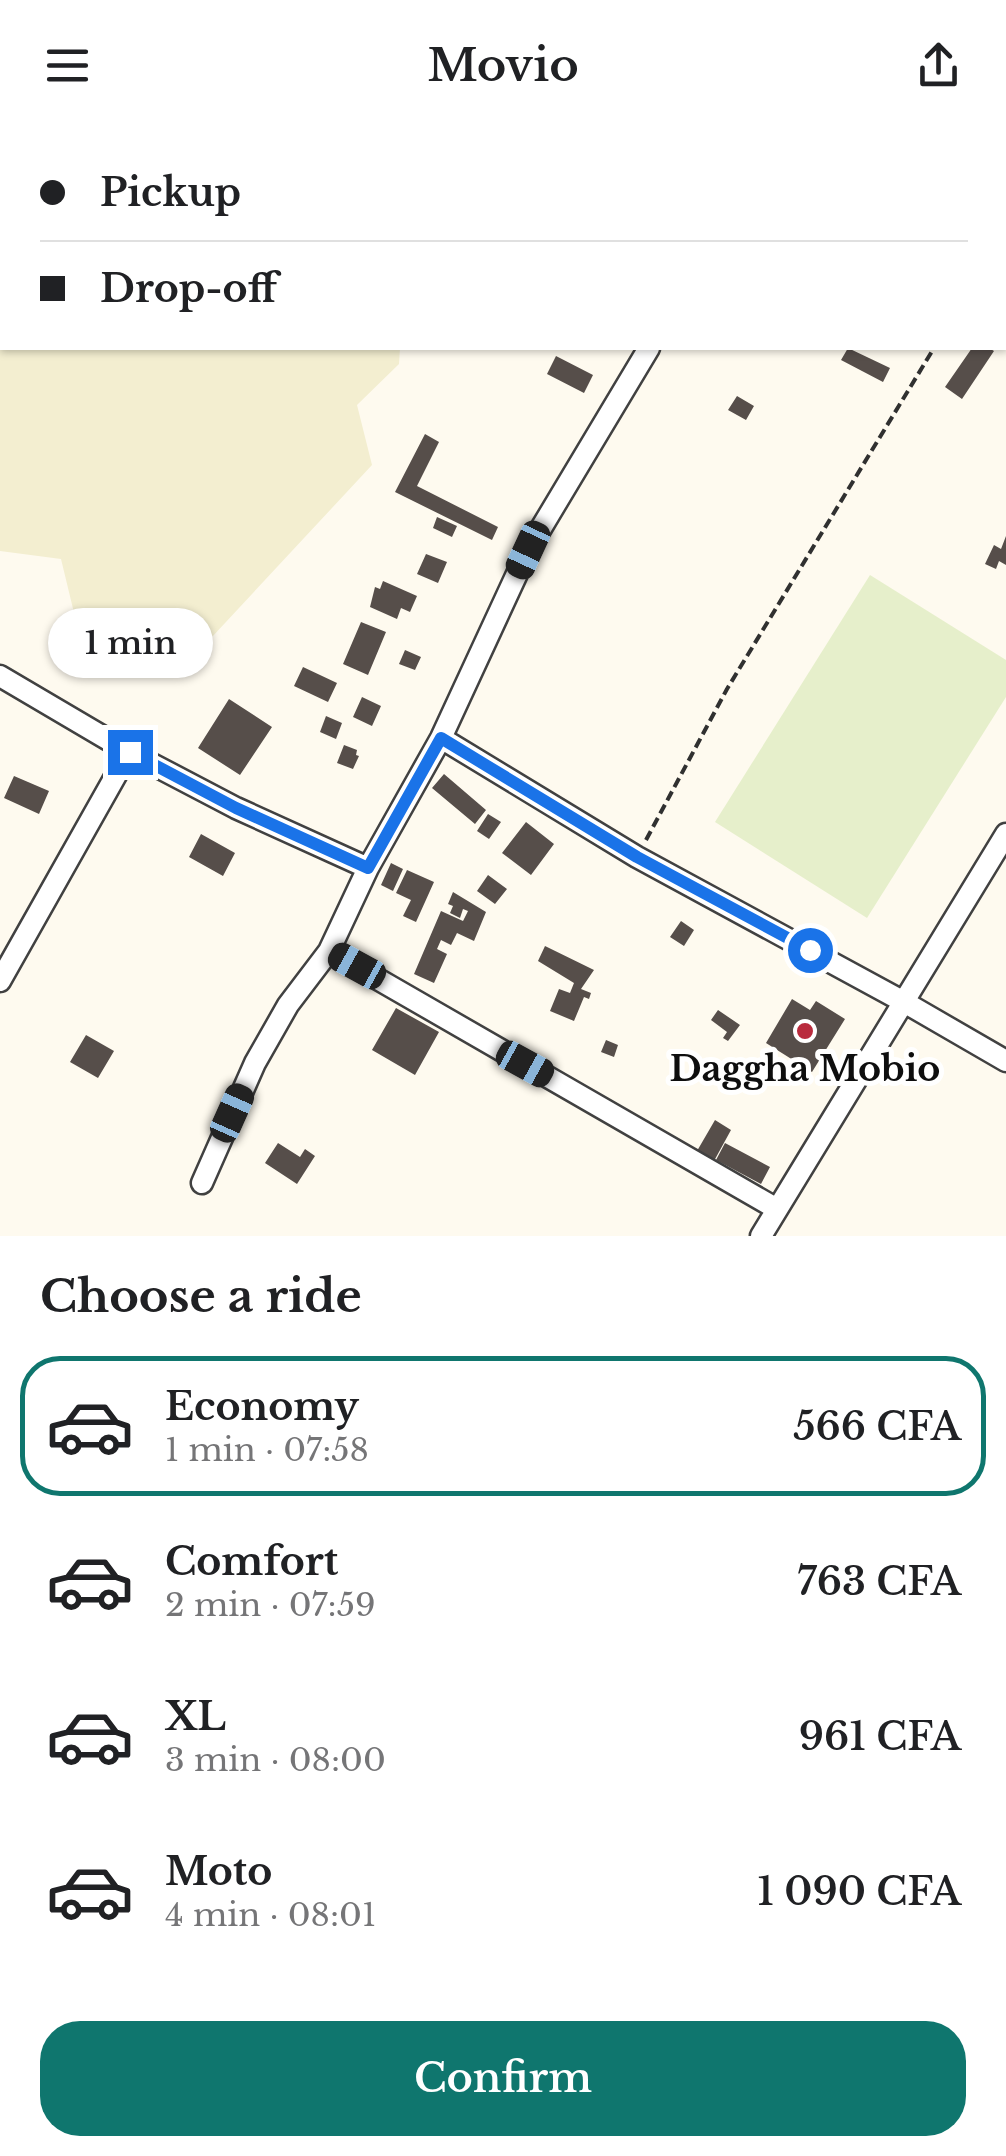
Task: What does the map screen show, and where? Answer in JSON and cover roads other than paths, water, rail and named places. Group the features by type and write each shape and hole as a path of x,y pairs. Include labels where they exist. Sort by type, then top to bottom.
{"street":[{"path":"202,1183 263,1047 328,950 368,868 441,738 528,550 648,350"},
{"path":"0,676 236,808 368,868"},
{"path":"441,738 637,857 1006,1061"},
{"path":"0,982 130,752"},
{"path":"761,1236 1006,834"},
{"path":"328,950 777,1209"}],"place":[{"name":"Daggha Mobio","path":"805,1031"}]}
